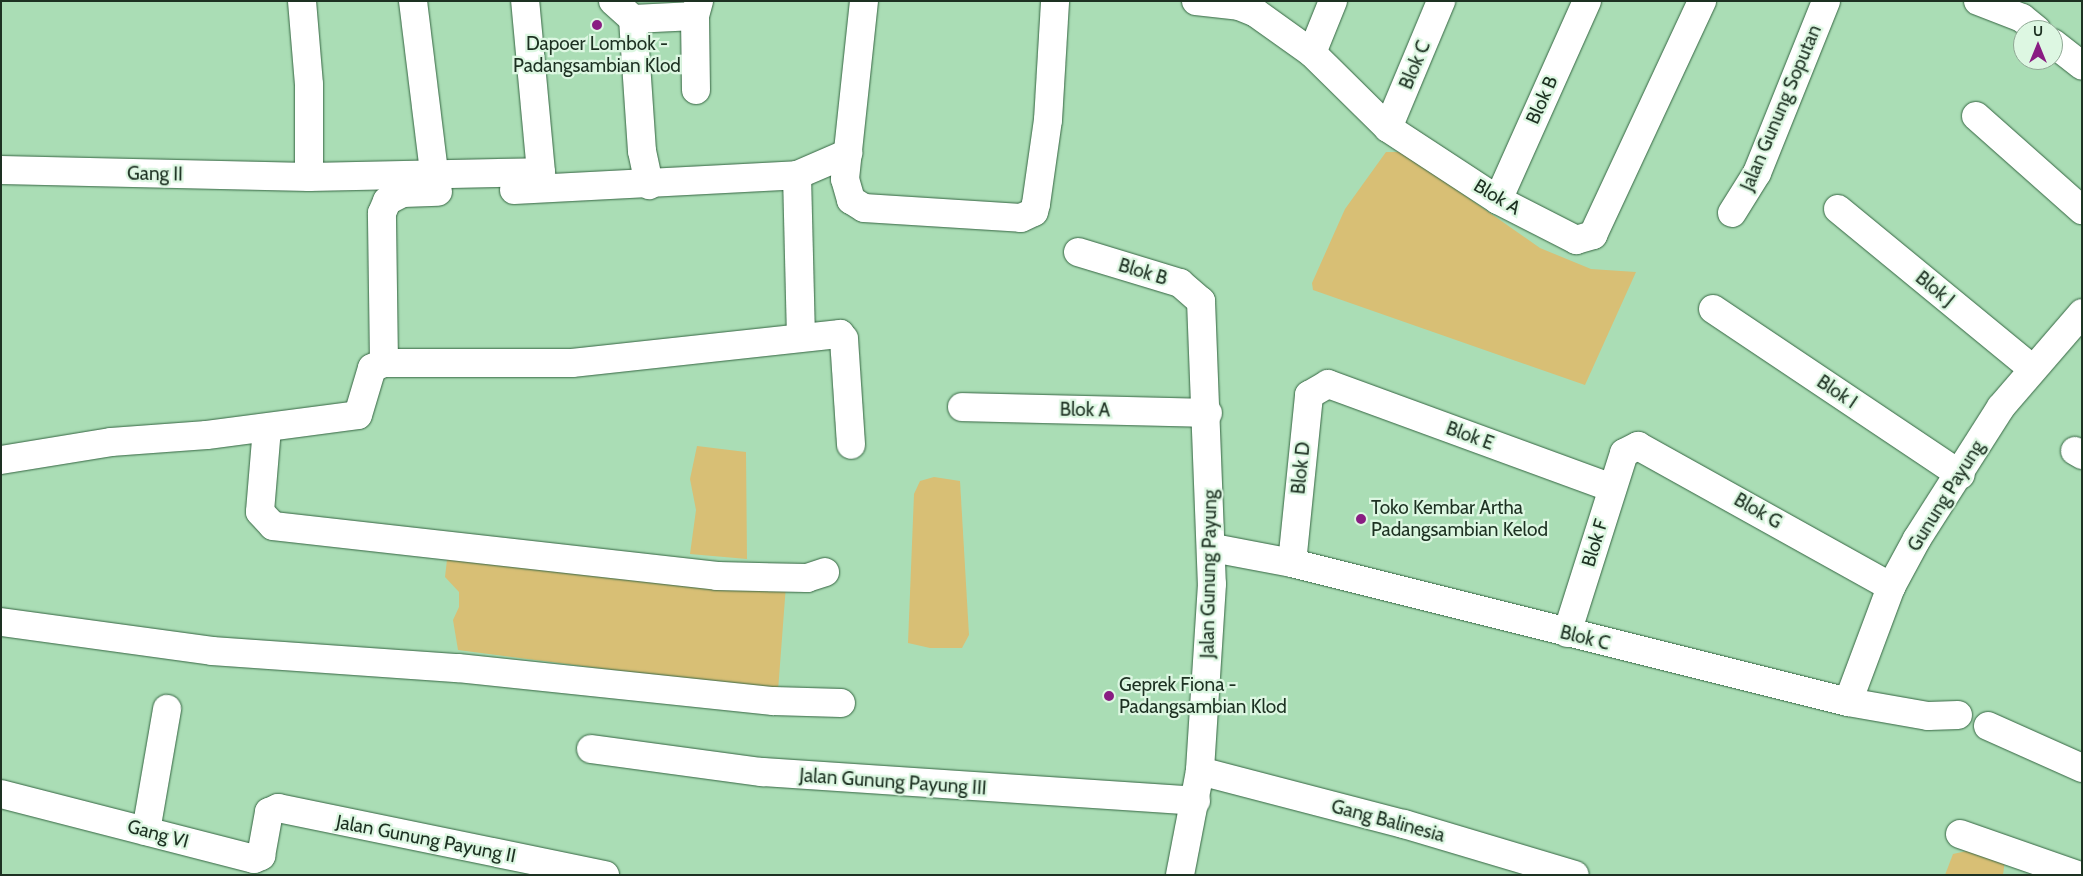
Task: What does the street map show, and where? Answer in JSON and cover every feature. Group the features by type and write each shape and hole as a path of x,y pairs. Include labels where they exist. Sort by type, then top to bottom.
{"street":[{"path":"302,1 309,85 309,177"},
{"path":"413,1 434,173"},
{"name":"Gang II","path":"1,170 309,177 541,172 525,1"},
{"path":"613,1 633,19 642,151 649,185"},
{"path":"864,1 848,153 846,192 864,208 1021,218 1034,212 1048,120 1055,1"},
{"name":"Blok A","path":"1196,1 1239,6 1256,13 1312,53 1388,128 1498,200 1576,240 1593,235 1702,1"},
{"path":"1312,53 1333,1"},
{"name":"Blok C","path":"1388,128 1442,1"},
{"name":"Blok B","path":"1498,200 1587,1"},
{"name":"Jalan Gunung Soputan","path":"1732,213 1757,174 1826,1"},
{"path":"1978,1 2032,16"},
{"path":"633,19 697,9 696,90"},
{"path":"2063,51 2082,66"},
{"path":"1976,116 2082,210"},
{"path":"384,363 382,213 387,201 403,193 649,185 797,174 848,153"},
{"path":"797,174 800,337"},
{"name":"Blok J","path":"1838,209 2033,369"},
{"name":"Blok B","path":"1078,252 1180,283 1201,301"},
{"name":"Jalan Gunung Payung","path":"1180,875 1196,801 1200,771 1213,548 1208,413 1201,301"},
{"name":"Blok I","path":"1714,309 1961,475"},
{"name":"Gunung Payung","path":"1848,702 1891,587 1917,539 1961,475 2001,407 2082,313"},
{"path":"1,460 111,442 267,428 358,415 372,368 384,363 572,363 696,352 800,337 843,336 851,445"},
{"name":"Blok E","path":"1328,384 1612,488"},
{"name":"Blok D","path":"1292,563 1309,395 1328,384"},
{"name":"Blok A","path":"962,407 1208,413"},
{"path":"267,428 260,512 273,526 717,576 807,578 825,572"},
{"name":"Blok G","path":"1624,453 1644,446 1891,587"},
{"name":"Blok F","path":"1568,633 1624,453"},
{"name":"Blok C","path":"1213,548 1292,563 1848,702 1928,716 1958,715"},
{"path":"1,622 212,651 458,668 773,701 841,703"},
{"path":"146,831 167,709"},
{"path":"1988,726 2082,768"},
{"name":"Jalan Gunung Payung III","path":"591,748 772,773 1196,801"},
{"name":"Gang Balinesia","path":"1200,771 1404,824 1575,875"},
{"name":"Gang VI","path":"1,794 259,859 269,812 278,808"},
{"name":"Jalan Gunung Payung II","path":"278,808 595,874"},
{"path":"1960,834 2078,875"}],"shaded area":[{"path":"1386,152 1403,152 1540,248 1591,269 1636,272 1585,385 1313,290 1312,283 1345,209"},
{"path":"697,446 746,452 747,559 690,554 696,510 690,479"},
{"path":"934,477 960,481 969,635 962,648 930,648 908,643 914,494 920,481"},
{"path":"448,551 786,585 778,691 458,650 453,620 459,607 459,592 445,577"},
{"path":"1971,850 2005,860 2003,875 1945,875 1953,854"}],"place":[{"name":"Dapoer Lombok - Padangsambian Klod","path":"597,25"},
{"name":"Toko Kembar Artha Padangsambian Kelod","path":"1361,519"},
{"name":"Geprek Fiona - Padangsambian Klod","path":"1109,696"}]}
